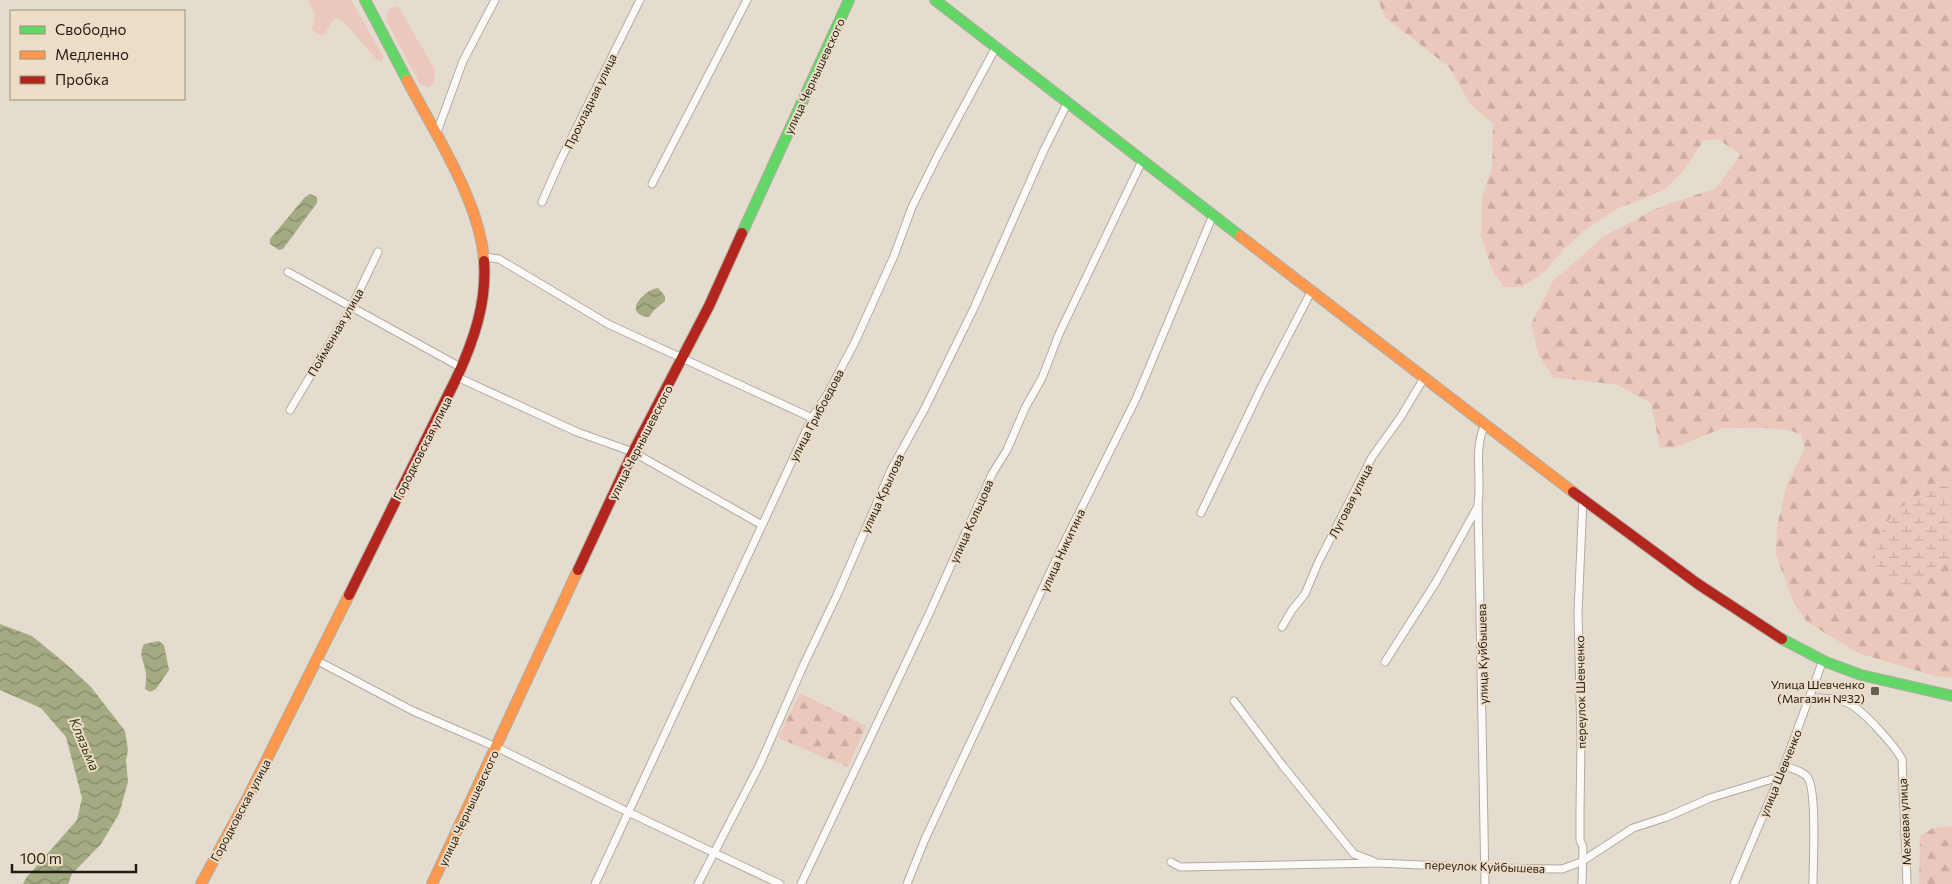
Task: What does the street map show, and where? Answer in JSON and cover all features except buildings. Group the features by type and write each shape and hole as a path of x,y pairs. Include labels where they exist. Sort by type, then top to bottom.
{"street":[{"name":"Городковская улица","path":"201,884 248,797 460,372 477,331 483,300 484,257 476,218 458,175 364,0"},
{"path":"436,135 463,61 495,0"},
{"name":"Прохладная улица","path":"542,202 560,161 640,0"},
{"path":"652,184 747,0"},
{"name":"улица Чернышевского","path":"432,884 633,452 683,357 763,191 804,96 850,0"},
{"path":"935,0 1311,292 1583,499 1732,609 1806,653 1849,671 1897,685 1952,696"},
{"name":"улица Грибоедова","path":"595,884 812,418 827,395 854,342 894,256 912,207 996,47"},
{"name":"улица Крылова","path":"698,884 760,764 838,593 891,470 925,408 970,317 1068,102"},
{"name":"улица Кольцова","path":"801,884 929,614 985,489 1007,450 1025,408 1042,378 1059,334 1142,159"},
{"name":"улица Никитина","path":"907,884 924,840 1072,527 1136,399 1214,215"},
{"name":"Пойменная улица","path":"290,410 352,306 378,252"},
{"path":"484,257 499,259 608,324 812,418"},
{"path":"288,272 352,306 460,372 577,432 633,452 762,525"},
{"path":"1201,513 1262,386 1311,292"},
{"name":"Луговая улица","path":"1282,628 1292,610 1305,594 1318,563 1372,457 1400,418 1424,378"},
{"name":"улица Куйбышева","path":"1485,884 1478,454 1480,436 1486,425"},
{"name":"переулок Шевченко","path":"1582,884 1581,862 1583,847 1580,831 1581,740 1578,612 1583,499"},
{"path":"1385,662 1436,582 1478,504"},
{"path":"316,660 413,711 496,747 780,884"},
{"name":"улица Шевченко","path":"1734,884 1784,766 1823,660"},
{"name":"Межевая улица","path":"1809,698 1836,699 1848,702 1862,713 1894,746 1902,759 1907,884"},
{"path":"1234,701 1283,766 1354,854 1378,863"},
{"path":"1784,766 1800,772 1810,781 1813,803 1813,884"},
{"name":"переулок Куйбышева","path":"1171,862 1180,867 1378,863 1485,868 1562,868 1581,862 1633,828 1667,817 1710,798 1779,777"}],"green space":[{"path":"308,0 351,0 383,56 382,62 377,60 342,20 336,18 322,36 312,30 315,15"},
{"path":"1378,0 1952,0 1952,483 1922,493 1952,557 1952,678 1935,676 1858,653 1807,622 1792,599 1776,554 1777,526 1787,484 1805,448 1801,435 1790,430 1723,428 1673,448 1660,447 1651,403 1618,385 1553,377 1539,356 1531,324 1553,281 1603,237 1655,209 1716,188 1741,154 1717,139 1704,140 1682,173 1662,191 1619,208 1587,228 1563,250 1544,272 1523,287 1504,287 1493,272 1481,236 1482,197 1492,168 1493,124 1471,105 1449,67 1385,17"},
{"path":"398,6 435,70 434,82 429,88 420,84 387,22 387,14 391,8"},
{"path":"1952,483 1952,557 1929,580 1903,586 1877,571 1873,545 1894,512 1922,493"},
{"path":"800,693 866,726 848,767 778,738"},
{"path":"1952,826 1952,884 1919,884 1920,836 1933,828"}],"water":[{"path":"310,194 317,197 317,203 283,249 279,250 270,244 270,239 305,197"},
{"path":"658,288 665,296 665,301 649,317 641,315 637,312 637,303 646,294"},
{"name":"Клязьма","path":"0,624 32,636 65,663 91,687 125,731 128,750 126,760 128,782 119,814 101,844 72,874 68,884 23,884 26,878 77,820 82,798 66,737 41,708 0,690"},
{"path":"159,641 164,645 169,670 156,689 150,692 145,689 146,673 142,651 144,644"}],"traffic: fast":[{"path":"365,0 407,80"},
{"path":"742,233 849,0"},
{"path":"935,0 1240,236"},
{"path":"1782,639 1826,662 1861,675 1952,696"}],"traffic: slow":[{"path":"407,80 465,191 481,238 484,261"},
{"path":"1240,236 1573,492"},
{"path":"432,884 578,570"},
{"path":"201,884 248,797 349,595"}],"traffic: jam":[{"path":"578,570 633,452 709,306 742,233"},
{"path":"349,595 463,363 474,335 481,306 484,261"},
{"path":"1573,492 1698,584 1782,639"}],"place":[{"name":"Улица Шевченко (Магазин №32)","path":"1875,691"}]}
